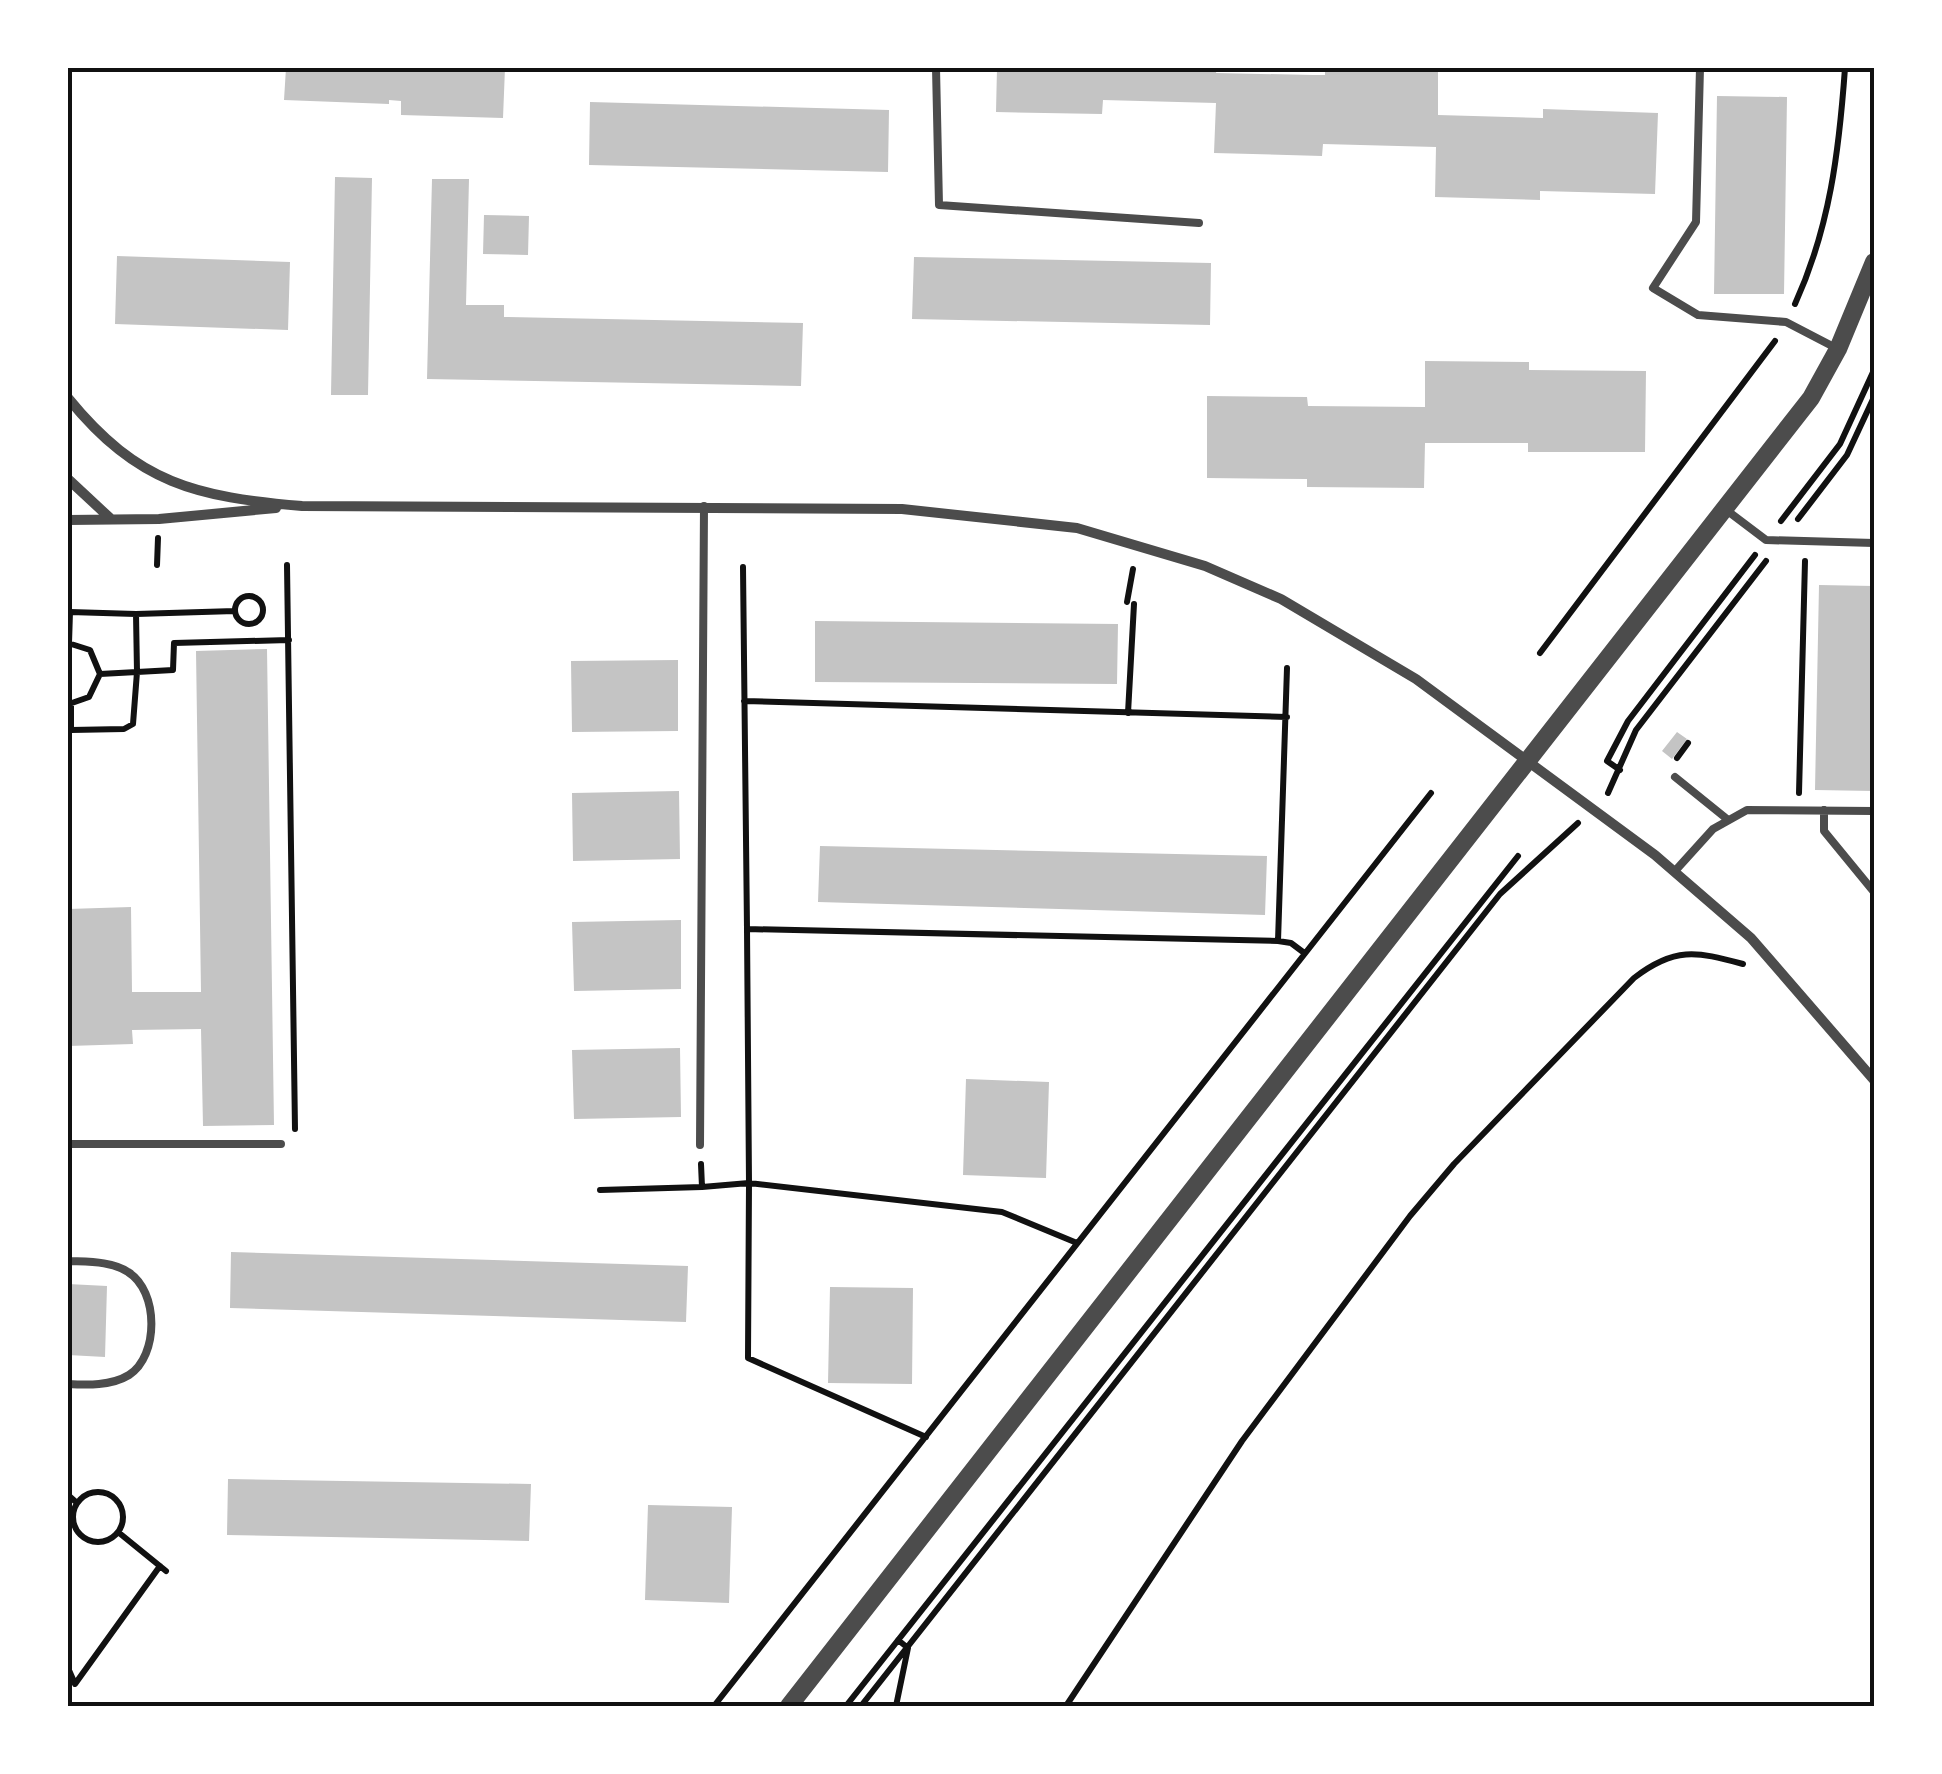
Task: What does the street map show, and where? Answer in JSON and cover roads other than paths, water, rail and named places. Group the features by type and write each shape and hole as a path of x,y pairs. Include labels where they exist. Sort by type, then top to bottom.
{"street":[{"path":"789,1706 1811,398 1838,348 1874,262"},
{"path":"68,398 112,449 161,477 218,498 302,506"},
{"path":"68,479 112,519"},
{"path":"68,520 302,506 704,506 958,513 1061,526 1138,544 1246,582 1345,634 1594,808 1676,872 1751,938 1874,1080"}],"lane":[{"path":"936,68 939,205 1199,223"},
{"path":"1700,68 1696,222 1653,288 1698,315 1786,322 1838,348"},
{"path":"700,1145 704,506"},
{"path":"1725,510 1766,540 1874,543"},
{"path":"1674,778 1727,820"},
{"path":"1676,872 1727,820 1756,808 1874,811"},
{"path":"1824,810 1824,831 1874,892"},
{"path":"68,1144 281,1144"},
{"path":"68,1261 126,1270 138,1280 151,1316 144,1358 132,1374 114,1382 68,1384"}]}
